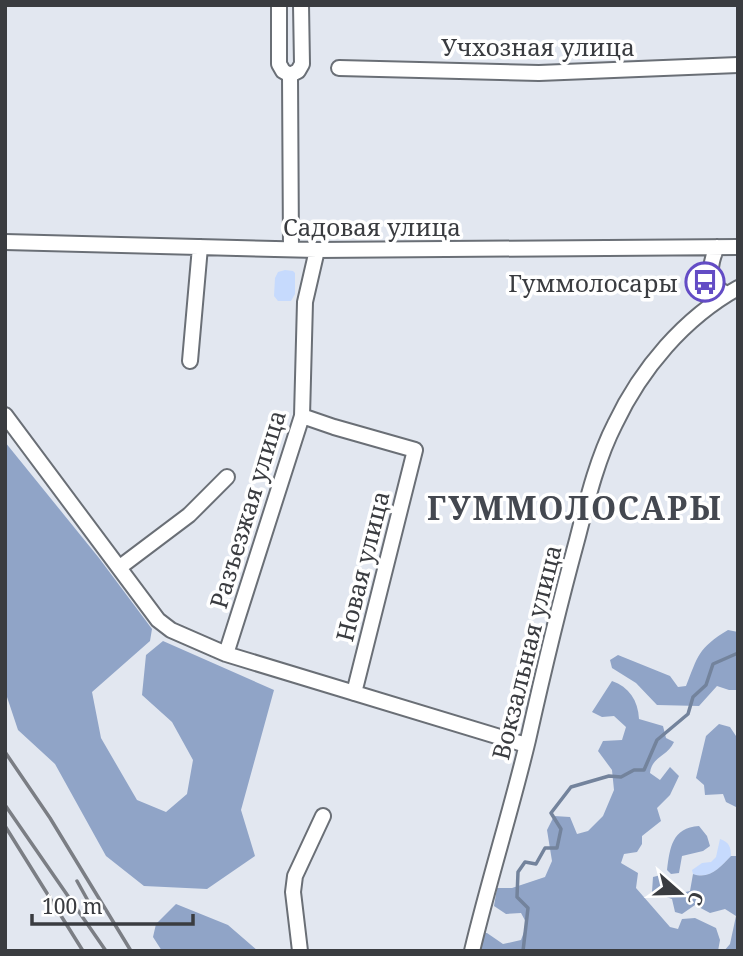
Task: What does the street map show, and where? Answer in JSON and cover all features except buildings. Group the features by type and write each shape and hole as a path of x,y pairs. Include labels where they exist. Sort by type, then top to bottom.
{"street":[{"path":"279,5 279,64 283,71 290,75"},
{"path":"290,75 298,72 302,64 301,5"},
{"name":"Учхозная улица","path":"339,68 539,73 738,65"},
{"path":"290,75 291,249"},
{"name":"Садовая улица","path":"5,242 317,250 738,247"},
{"path":"190,361 200,247"},
{"path":"717,247 710,262 715,286 732,291"},
{"name":"Разъезжая улица","path":"226,654 302,416 306,302 317,250"},
{"name":"Вокзальная улица","path":"472,951 582,522 613,426 653,363 691,322 732,291"},
{"path":"5,415 158,620 171,629 226,654 526,745"},
{"name":"Новая улица","path":"302,416 415,450 354,693"},
{"path":"120,567 188,515 227,477"},
{"path":"300,951 293,892 295,876 323,816"}],"shaded area":[{"path":"285,270 295,273 295,294 291,301 278,301 274,296 275,278 278,272"},
{"path":"5,442 99,558 152,629 150,641 92,692 101,738 137,800 166,812 187,794 193,760 172,722 142,695 146,655 163,641 274,690 241,810 255,856 207,889 144,886 106,856 55,764 18,730 5,691"},
{"path":"728,630 738,632 736,690 717,686 699,706 657,705 636,683 612,668 610,660 618,655 670,676 678,687 686,686 700,654 710,642"},
{"path":"612,681 632,695 639,719 663,726 666,738 674,742 654,763 650,773 660,780 670,767 679,776 670,795 657,808 661,821 642,836 642,844 637,852 624,854 621,863 638,873 636,888 670,927 678,929 682,919 695,918 716,928 720,940 718,951 475,951 479,933 487,933 503,944 521,940 527,924 521,913 506,914 494,906 497,888 512,888 545,877 552,861 547,830 554,816 570,817 577,834 588,831 603,816 614,790 612,770 598,751 603,741 622,740 626,727 614,716 602,717 592,712"},
{"path":"719,724 730,727 738,739 738,808 726,802 723,794 705,795 704,785 696,778 706,736"},
{"path":"699,826 707,836 710,846 703,851 682,856 679,873 671,874 667,870 674,840 683,830"},
{"path":"720,839 729,845 731,856 710,874 693,874 692,870 716,857"},
{"path":"731,856 738,856 738,951 724,951 730,944 736,916 725,909 710,913 695,905 682,914 675,912 672,899 652,892 653,877 661,875 668,886 681,893 690,891 693,874 710,874"},
{"path":"176,904 228,925 258,951 162,951 153,937 156,924"}],"waterway":[{"path":"523,951 528,908 517,897 518,872 525,862 536,864 545,848 557,848 561,829 551,813 571,787 609,776 621,777 634,770 644,770 657,740 688,714 693,697 706,685 713,664 738,653"}],"railway":[{"path":"5,752 50,818 131,951"},
{"path":"5,805 106,951"},
{"path":"5,826 83,951"},
{"path":"77,881 92,908"}],"place":[{"name":"Гуммолосары","path":"705,282"}],"district":[{"name":"ГУММОЛОСАРЫ","path":"575,507"}]}
